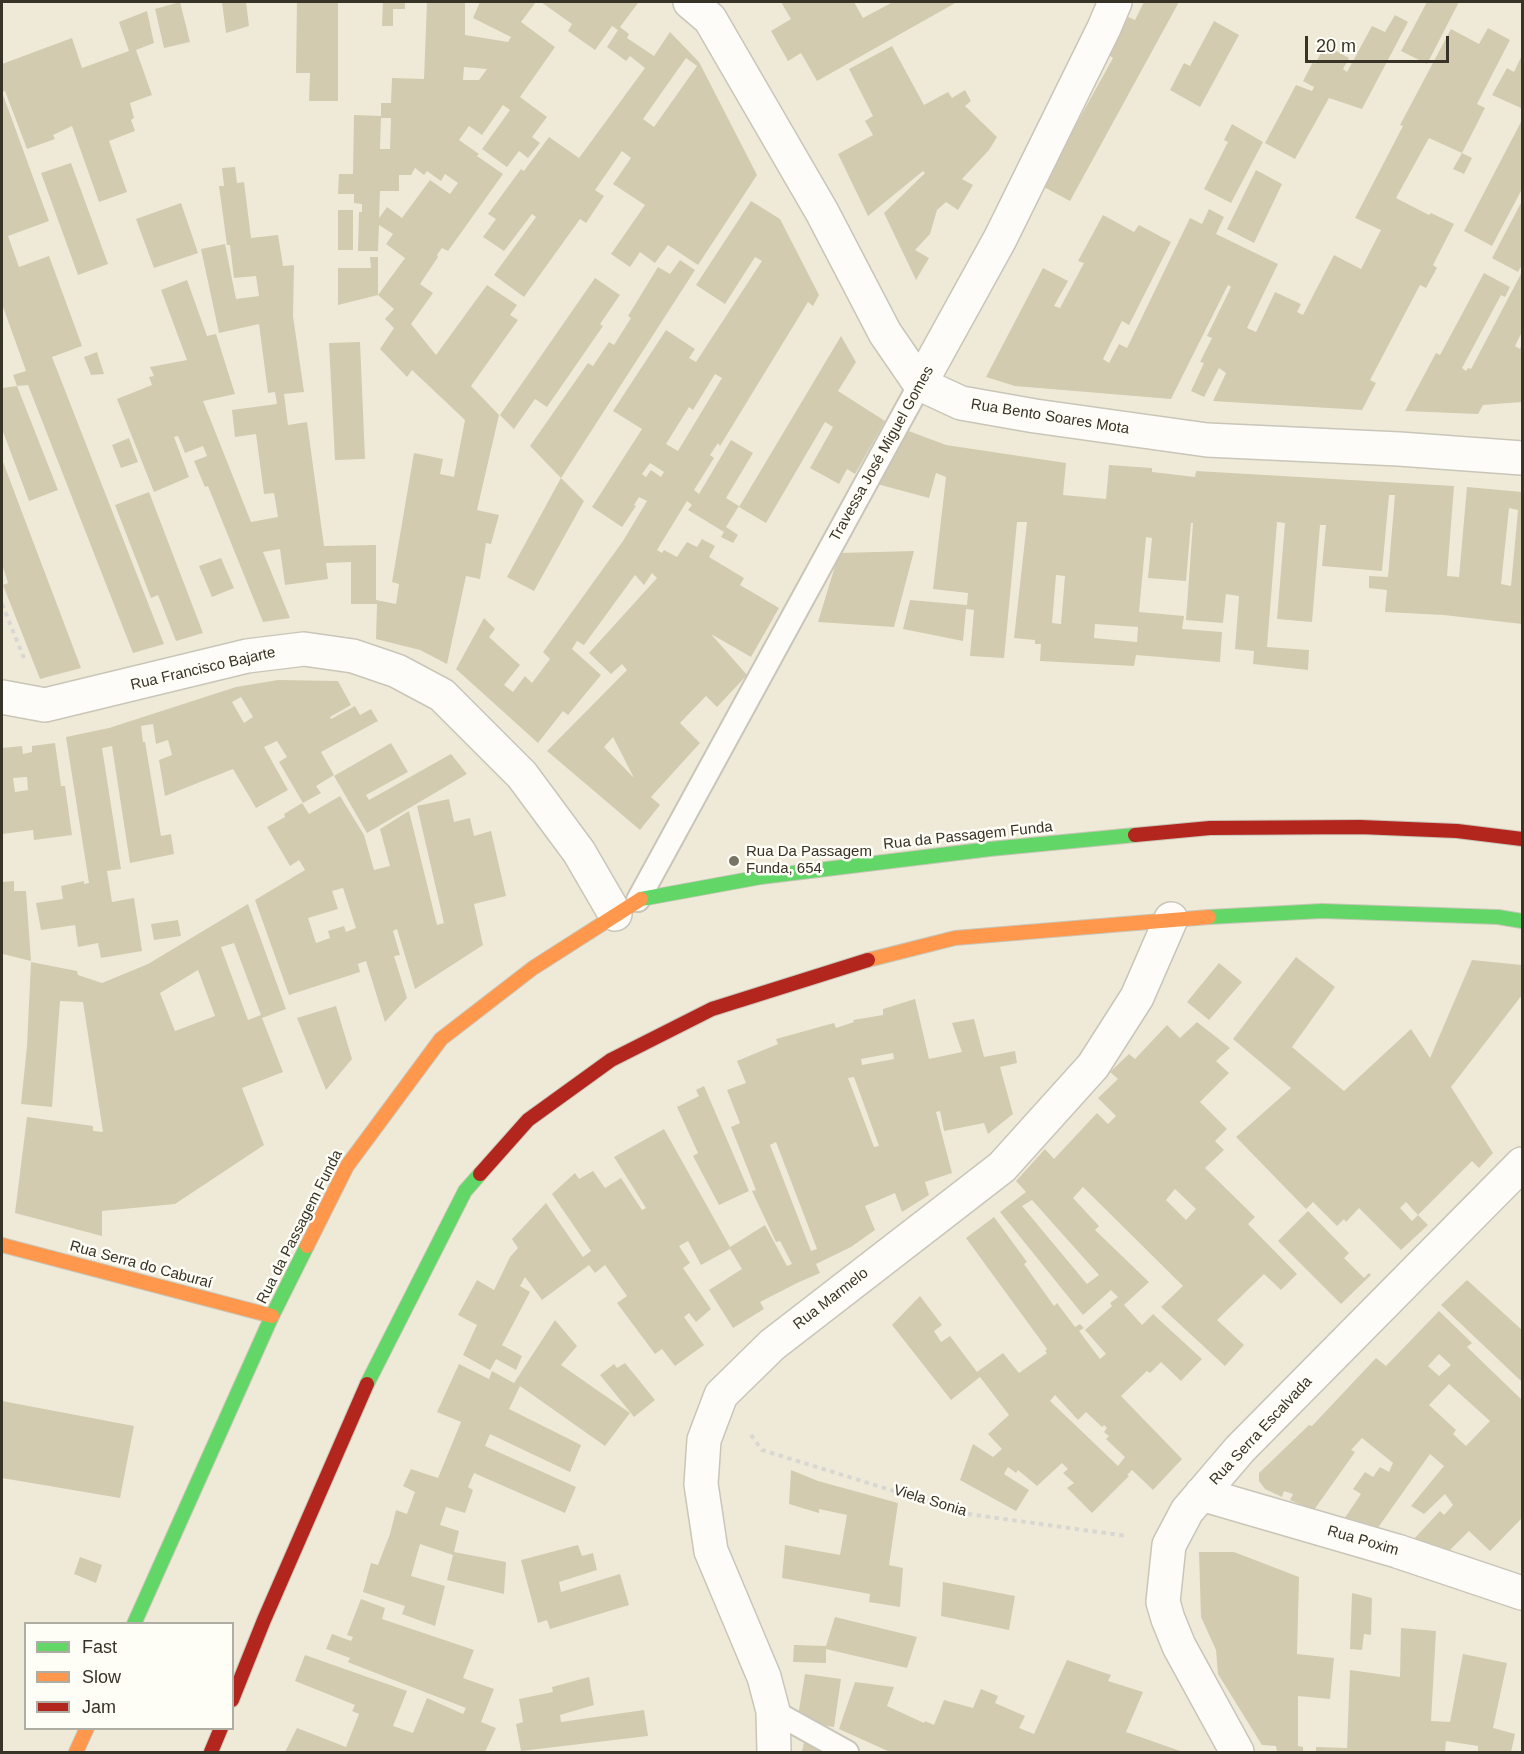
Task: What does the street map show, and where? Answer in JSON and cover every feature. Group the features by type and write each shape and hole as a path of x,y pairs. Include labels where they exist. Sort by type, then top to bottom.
{"main road":[{"name":"Rua da Passagem Funda","path":"134,1622 272,1316 347,1166 441,1039 533,968 627,907 761,877 990,849 1210,828 1360,827 1457,831 1522,839"},
{"path":"234,1695 264,1620 370,1378 465,1191 528,1120 611,1060 712,1009 842,967 955,938 1170,919 1322,911 1498,917 1522,921"},
{"name":"Rua Serra do Caburaí","path":"2,1245 272,1316"},
{"path":"76,1752 86,1730"},
{"path":"211,1752 220,1730"}],"street":[{"path":"690,2 710,19 822,212 885,333 920,384"},
{"name":"Travessa José Miguel Gomes","path":"920,384 1000,239 1104,28 1114,2"},
{"name":"Rua Bento Soares Mota","path":"920,384 961,403 1035,416 1207,440 1399,449 1522,458"},
{"name":"Rua Francisco Bajarte","path":"2,697 45,705 247,656 304,649 353,656 398,671 442,695 522,775 579,852 627,907"},
{"name":"Rua Marmelo","path":"774,1752 773,1711 764,1677 711,1551 701,1484 704,1440 721,1395 772,1345 1002,1167 1093,1066 1137,997 1170,919"},
{"name":"Rua Serra Escalvada","path":"1237,1752 1179,1646 1168,1619 1163,1602 1169,1545 1186,1511 1240,1449 1522,1164"},
{"name":"Rua Poxim","path":"1201,1494 1397,1551 1522,1593"}],"lane":[{"name":"Travessa José Miguel Gomes","path":"627,907 920,384"},
{"path":"773,1711 847,1752"}],"path":[{"name":"Viela Sonia","path":"721,1395 762,1450 969,1514 1151,1539 1169,1545"}],"building":[{"path":"180,2 190,42 164,48 155,9"},
{"path":"222,2 246,2 249,26 226,33"},
{"path":"297,2 338,2 338,101 309,101 310,73 296,73"},
{"path":"383,2 405,2 405,9 393,9 393,26 382,26"},
{"path":"427,2 465,2 465,35 508,42 511,37 473,18 480,2 536,2 521,22 555,47 520,97 547,117 532,137 540,143 528,158 519,151 507,167 482,149 510,110 503,105 482,135 469,126 459,140 503,174 448,251 442,248 437,255 438,257 420,284 433,293 411,324 436,355 487,285 517,305 510,315 518,320 471,386 499,415 477,510 499,515 491,544 486,543 480,579 466,576 447,664 420,650 376,639 377,604 351,604 351,562 326,563 328,579 285,585 280,549 263,552 290,618 263,622 208,486 205,487 194,461 207,456 203,446 185,453 178,436 174,437 189,477 154,492 117,399 152,385 149,377 154,376 150,367 187,360 161,290 187,280 207,336 216,334 235,394 203,401 251,522 278,517 274,493 264,494 256,434 235,437 232,410 277,404 275,392 268,393 259,324 219,333 201,249 225,244 236,299 259,296 256,276 234,278 230,245 227,245 219,186 224,186 222,168 235,167 237,183 244,182 251,238 278,235 283,266 294,265 293,316 304,392 284,394 288,425 307,422 324,546 376,545 376,600 396,604 399,584 392,582 414,453 443,459 440,474 454,477 465,420 412,370 407,377 380,349 394,328 385,319 394,309 378,295 405,258 386,244 393,234 379,225 378,251 358,251 359,212 362,212 362,204 354,203 354,194 338,194 339,174 353,174 354,115 381,116 381,103 391,103 392,78 424,79","holes":["464,67 487,69 479,80 463,80","381,116 381,118 391,118 390,149 380,149","415,168 424,175 427,171 441,181 445,174 458,183 450,194 430,180 402,218 387,207 379,218 380,191 399,191 399,175 411,175"]},
{"path":"541,2 638,3 620,27 629,34 627,38 654,56 670,32 699,62 757,175 698,265 668,245 655,263 640,252 630,267 611,254 645,205 613,184 631,158 622,151 595,190 604,196 586,223 580,219 524,297 494,275 536,217 532,214 504,251 483,237 496,219 488,214 521,169 524,171 549,137 579,158 645,68 630,56 626,61 607,47 618,30 612,26 595,50 568,31 572,24","holes":["686,58 697,66 654,127 643,119"]},
{"path":"781,2 854,2 863,18 893,2 957,2 817,81 801,53 788,61 771,31 791,19"},
{"path":"1144,2 1179,2 1070,201 1042,186 1113,58 1109,55 1128,17 1135,20"},
{"path":"1427,2 1459,2 1427,64 1401,51"},
{"path":"147,11 154,43 136,50 152,95 130,103 134,118 131,120 135,131 109,141 127,192 99,202 72,126 53,135 55,139 27,149 5,91 2,92 2,64 72,38 82,68 129,51 119,22"},
{"path":"1395,15 1408,22 1362,109 1329,98 1295,159 1265,143 1296,85 1312,91 1314,87 1303,81 1325,45 1349,58 1343,69 1347,72 1372,26 1385,32"},
{"path":"1214,21 1239,35 1200,107 1170,90 1184,63 1190,66"},
{"path":"1488,28 1510,40 1477,104 1485,108 1462,153 1429,138 1396,198 1429,215 1431,213 1454,224 1433,265 1437,268 1426,288 1420,285 1370,380 1376,383 1362,410 1213,401 1226,373 1219,368 1204,397 1191,391 1204,363 1200,362 1212,338 1207,336 1231,287 1228,285 1171,399 1015,386 986,377 1043,268 1068,281 1054,306 1060,308 1084,263 1078,261 1103,215 1134,232 1139,225 1171,242 1129,325 1122,321 1103,359 1109,363 1119,344 1127,348 1190,218 1202,224 1209,209 1224,217 1216,234 1278,264 1247,328 1256,332 1275,292 1301,304 1297,312 1303,315 1334,255 1361,269 1381,230 1355,218 1403,126 1400,125 1451,29 1479,44"},
{"path":"892,46 924,105 948,92 952,98 965,90 971,101 965,106 997,137 989,150 962,179 973,185 958,210 946,202 937,210 930,234 915,250 929,258 916,280 884,213 925,173 923,171 868,216 838,154 873,135 865,121 873,116 849,69"},
{"path":"1522,55 1521,108 1492,95 1507,68 1514,72"},
{"path":"2,92 49,221 8,236 19,267 49,256 82,346 52,357 164,644 133,653 28,385 17,386 13,375 26,371 2,304"},
{"path":"1522,120 1522,189 1492,246 1464,231"},
{"path":"1232,124 1263,142 1231,203 1204,189 1228,142 1224,140"},
{"path":"1462,153 1472,158 1464,174 1453,169"},
{"path":"71,163 108,264 78,275 41,173"},
{"path":"1256,170 1282,184 1254,243 1227,229"},
{"path":"751,201 780,219 819,295 813,306 808,302 720,446 718,443 710,455 714,458 694,490 699,494 731,440 753,453 726,498 739,506 726,527 738,535 733,543 721,537 724,532 688,510 692,505 687,501 657,550 662,553 664,550 677,557 687,542 697,547 702,539 715,546 709,557 744,578 740,585 779,608 751,657 711,634 747,675 717,707 706,696 680,723 700,743 651,797 660,805 640,830 547,751 627,670 622,664 611,674 589,653 657,578 652,573 644,585 635,575 584,645 577,641 572,649 601,675 568,715 563,711 538,743 456,669 484,618 495,629 489,637 520,665 504,685 513,692 525,676 532,683 550,659 543,652 623,541 647,501 639,497 634,505 636,506 622,527 592,507 642,429 613,411 666,330 695,349 689,358 696,362 762,261 755,257 725,304 696,285","holes":["715,374 722,378 678,451 666,444 689,407 693,410","650,463 664,472 661,477 651,470 646,477 642,474","613,737 634,778 604,747"]},
{"path":"1522,201 1522,265 1518,272 1492,258"},
{"path":"181,203 198,253 154,268 136,219"},
{"path":"338,210 353,210 353,250 338,250"},
{"path":"370,257 378,257 378,295 338,305 338,268 371,268"},
{"path":"680,260 695,270 561,478 530,446 588,363 593,366 609,342 614,345 631,318 628,316 658,267 670,274"},
{"path":"1522,272 1522,332 1515,346 1520,349 1522,343 1522,402 1483,405 1478,414 1405,411 1436,353 1440,355 1484,273 1510,287 1505,297 1501,295 1462,368 1466,371 1468,368 1471,369"},
{"path":"595,278 620,295 600,324 603,326 547,407 535,399 514,429 500,415"},
{"path":"841,336 856,362 838,391 885,421 855,474 847,469 839,484 810,468 833,427 825,422 766,523 739,507"},
{"path":"360,342 365,459 335,460 329,343"},
{"path":"97,352 104,374 91,375 84,357"},
{"path":"17,386 58,490 29,501 2,429 2,388"},
{"path":"906,430 946,445 1066,463 1063,495 1106,499 1109,465 1152,468 1152,472 1195,477 1196,471 1454,486 1447,576 1459,577 1467,487 1522,492 1522,624 1444,615 1385,612 1387,590 1369,588 1369,576 1388,577 1395,495 1389,495 1382,571 1322,566 1326,525 1320,525 1312,622 1277,619 1285,523 1277,522 1267,647 1309,650 1308,670 1253,664 1254,651 1235,649 1239,596 1226,594 1223,623 1186,620 1193,523 1191,523 1186,581 1148,578 1152,538 1146,537 1139,612 1184,616 1182,629 1222,632 1220,662 1136,655 1134,666 1040,661 1041,644 1035,644 1035,640 1014,638 1027,522 1017,522 1004,658 970,656 974,610 966,609 963,641 903,629 910,600 967,605 968,593 933,589 946,477 936,473 929,498 877,484","holes":["1509,508 1518,510 1511,586 1501,584","1056,575 1065,576 1061,624 1052,623","1095,624 1138,627 1137,642 1094,638"]},
{"path":"129,438 138,462 121,468 112,445"},
{"path":"2,459 81,668 40,679 3,585 8,583 2,564"},
{"path":"561,478 584,501 534,591 507,577"},
{"path":"149,492 203,633 176,641 158,595 151,598 115,505"},
{"path":"914,551 894,627 818,622 839,553"},
{"path":"221,558 234,588 212,597 199,566"},
{"path":"278,680 338,681 351,705 330,717 331,719 355,706 360,715 371,709 378,721 321,752 334,775 316,786 321,793 303,803 279,762 287,757 277,741 264,747 288,790 256,808 233,769 165,796 159,760 172,755 168,740 156,744 153,724 141,726 161,836 171,834 174,854 130,863 112,746 102,748 121,869 107,871 112,902 134,898 142,951 101,958 98,943 78,947 75,925 41,930 36,903 63,899 61,886 84,881 84,884 89,883 66,737 109,728 236,687","holes":["241,697 253,717 244,723 232,702"]},
{"path":"55,743 61,786 65,786 72,835 34,840 33,830 2,834 2,748 22,746 23,754 32,752 32,746","holes":["27,777 28,790 15,792 13,778"]},
{"path":"391,743 408,772 366,795 369,800 451,754 467,774 367,833 334,776"},
{"path":"340,796 364,835 374,870 390,866 380,829 409,811 437,925 444,923 417,806 449,799 454,822 470,818 474,836 491,831 506,896 474,904 483,945 415,989 397,929 393,931 400,955 394,956 407,998 385,1022 366,961 358,964 360,972 289,995 255,900 305,870 299,860 290,866 267,827 285,817 284,814 302,803 309,814","holes":["343,888 356,928 346,932 344,926 328,931 330,938 316,943 308,918 338,909 332,891"]},
{"path":"14,881 14,891 26,891 31,961 3,954 2,882"},
{"path":"248,904 286,1009 262,1018 283,1072 242,1088 264,1145 175,1204 102,1211 102,1236 15,1213 27,1117 93,1126 93,1131 103,1132 83,1002 60,1001 52,1107 21,1104 27,1046 31,962 77,971 78,975 102,983 148,964","holes":["234,943 261,1015 248,1020 221,947","198,970 215,1016 175,1031 160,993"]},
{"path":"178,920 181,936 154,940 151,924"},
{"path":"1296,957 1335,987 1292,1047 1344,1091 1411,1029 1430,1058 1472,960 1522,965 1522,995 1451,1087 1493,1153 1479,1168 1472,1161 1418,1215 1428,1225 1401,1250 1359,1208 1346,1222 1344,1219 1337,1226 1313,1202 1306,1209 1236,1137 1291,1088 1233,1039","holes":["1406,1202 1418,1215 1412,1221 1400,1208"]},
{"path":"1219,963 1242,982 1209,1020 1187,1002"},
{"path":"915,999 929,1059 962,1052 952,1023 974,1019 984,1057 1015,1051 1017,1063 1000,1067 1013,1114 988,1134 984,1123 944,1131 940,1111 936,1112 952,1173 925,1182 929,1195 902,1212 895,1193 865,1206 875,1230 851,1247 816,1264 820,1273 760,1302 764,1309 733,1328 709,1290 742,1269 730,1249 701,1265 688,1241 679,1246 690,1263 683,1268 711,1309 696,1322 689,1313 684,1317 704,1345 675,1366 662,1349 655,1354 617,1303 627,1296 605,1265 595,1273 589,1265 542,1300 525,1277 520,1286 530,1292 502,1345 522,1356 516,1370 496,1359 490,1370 463,1355 477,1325 458,1315 477,1280 494,1290 510,1257 518,1248 512,1239 546,1203 583,1257 591,1251 552,1194 575,1173 579,1179 593,1171 605,1188 621,1178 642,1210 646,1208 614,1157 664,1129 730,1247 765,1225 787,1266 792,1264 780,1241 776,1242 752,1191 756,1190 731,1127 740,1123 727,1090 746,1083 737,1061 778,1044 776,1039 834,1023 836,1028 854,1022 853,1020 883,1015 883,1009","holes":["893,1053 894,1059 862,1065 861,1059","854,1077 879,1146 874,1147 848,1078","776,1142 817,1249 811,1251 770,1145"]},
{"path":"336,1006 352,1059 326,1090 297,1018"},
{"path":"1197,1022 1230,1048 1216,1061 1229,1073 1200,1102 1227,1129 1215,1141 1224,1150 1205,1168 1255,1217 1248,1224 1297,1274 1281,1290 1264,1274 1217,1320 1244,1345 1225,1366 1161,1307 1183,1286 1083,1187 1073,1198 1099,1226 1095,1230 1149,1282 1124,1305 1142,1325 1153,1314 1202,1359 1181,1381 1161,1362 1150,1373 1147,1371 1121,1396 1182,1459 1153,1490 1132,1470 1127,1475 1129,1476 1092,1513 1067,1488 1074,1483 1063,1473 1068,1469 1062,1463 1037,1486 1018,1470 1016,1473 1008,1467 1004,1474 1029,1490 1016,1511 960,1480 973,1444 993,1457 1002,1449 988,1434 1009,1415 980,1377 951,1400 892,1325 920,1296 942,1325 934,1331 941,1342 950,1336 977,1372 1003,1353 1019,1373 1047,1353 1045,1351 1047,1349 966,1238 994,1217 1027,1262 1024,1264 1054,1306 1057,1303 1075,1327 1080,1324 1084,1328 1079,1331 1100,1359 1106,1354 1085,1330 1112,1306 1110,1303 1118,1297 1111,1290 1083,1315 1000,1212 1026,1192 1016,1181 1045,1149 1054,1159 1097,1113 1108,1124 1116,1116 1098,1098 1118,1079 1110,1072 1129,1054 1135,1059 1167,1025 1180,1038","holes":["1175,1189 1196,1209 1186,1220 1166,1200","1032,1200 1099,1275 1087,1284 1022,1206","1055,1395 1078,1420 1086,1412 1102,1427 1104,1425 1107,1428 1104,1432 1109,1436 1106,1439 1125,1457 1118,1466 1050,1401"]},
{"path":"704,1086 749,1191 719,1205 693,1156 698,1153 677,1107 699,1096 696,1090"},
{"path":"1308,1211 1349,1253 1344,1258 1364,1278 1369,1273 1371,1275 1341,1304 1278,1241"},
{"path":"1467,1280 1522,1330 1522,1382 1441,1305"},
{"path":"1439,1311 1472,1343 1467,1347 1522,1400 1522,1518 1490,1551 1469,1531 1447,1553 1412,1541 1440,1511 1444,1515 1453,1505 1445,1494 1424,1514 1411,1506 1444,1466 1430,1454 1377,1529 1344,1519 1361,1494 1353,1489 1365,1472 1373,1477 1380,1467 1389,1472 1393,1463 1362,1438 1351,1450 1355,1452 1314,1510 1290,1500 1293,1494 1284,1491 1282,1497 1265,1489 1259,1481 1259,1473 1309,1425 1312,1426 1376,1358 1386,1366","holes":["1439,1354 1451,1365 1439,1376 1428,1366","1449,1384 1490,1421 1466,1446 1453,1434 1456,1430 1429,1405"]},
{"path":"555,1320 577,1346 561,1365 630,1413 605,1446 520,1386 509,1409 581,1445 570,1472 490,1434 485,1446 576,1487 565,1513 474,1473 468,1487 473,1490 465,1513 446,1507 440,1525 459,1531 454,1552 506,1562 504,1594 447,1580 453,1555 420,1544 411,1576 445,1586 435,1626 402,1614 405,1606 363,1592 371,1563 378,1565 396,1510 407,1514 415,1492 403,1486 411,1469 438,1478 461,1422 437,1412 459,1364 489,1379 492,1371 514,1383"},
{"path":"625,1363 655,1400 634,1417 600,1375 614,1364 617,1368"},
{"path":"2,1401 134,1426 120,1498 2,1478"},
{"path":"791,1470 818,1481 898,1503 889,1565 903,1568 900,1607 869,1602 870,1594 782,1578 785,1545 840,1555 847,1515 819,1509 819,1513 789,1504"},
{"path":"578,1545 582,1556 593,1553 597,1570 559,1582 561,1592 620,1574 629,1605 550,1629 547,1620 538,1623 521,1560"},
{"path":"1199,1552 1234,1552 1299,1577 1297,1654 1334,1658 1330,1699 1298,1696 1298,1746 1303,1747 1303,1752 1277,1752 1276,1746 1262,1745 1218,1674 1216,1650 1201,1617"},
{"path":"80,1557 102,1565 96,1583 74,1574"},
{"path":"943,1582 1015,1596 1009,1630 941,1616"},
{"path":"1352,1593 1372,1598 1371,1635 1364,1634 1362,1650 1350,1649"},
{"path":"361,1599 385,1608 382,1619 474,1650 463,1678 494,1689 481,1722 496,1728 485,1752 285,1752 297,1728 346,1747 359,1714 352,1711 355,1705 295,1681 305,1655 407,1691 393,1726 413,1733 427,1698 463,1714 466,1708 350,1663 348,1662 350,1658 326,1649 332,1634 351,1641 353,1637 347,1635"},
{"path":"835,1617 917,1637 907,1668 826,1649 826,1663 793,1662 794,1645 826,1646"},
{"path":"1401,1628 1436,1631 1431,1721 1450,1722 1463,1654 1507,1663 1493,1728 1515,1734 1511,1752 1478,1752 1478,1746 1446,1741 1445,1752 1316,1752 1316,1747 1347,1748 1350,1670 1400,1677"},
{"path":"1067,1660 1111,1675 1108,1681 1143,1692 1126,1732 1183,1752 890,1752 839,1729 855,1682 894,1687 887,1706 924,1723 925,1721 934,1725 944,1700 973,1708 981,1689 998,1696 995,1703 1025,1716 1019,1728 1034,1734"},
{"path":"805,1674 841,1679 834,1727 797,1722"},
{"path":"589,1677 594,1705 560,1715 561,1722 644,1710 648,1736 521,1751 516,1724 523,1722 519,1699 553,1692 552,1687"},
{"path":"804,1742 829,1752 802,1752"}],"traffic: fast":[{"path":"641,899 761,877 990,849 1135,835"},
{"path":"1209,917 1322,911 1498,917 1522,921"},
{"path":"367,1384 465,1191 480,1174"},
{"path":"135,1622 272,1316 307,1246"}],"traffic: slow":[{"path":"307,1246 347,1166 441,1039 533,968 641,899"},
{"path":"868,960 955,938 1209,917"},
{"path":"2,1245 272,1316"},
{"path":"76,1752 86,1730"}],"traffic: jam":[{"path":"1135,835 1210,828 1360,827 1457,831 1522,839"},
{"path":"480,1174 528,1120 611,1060 712,1009 868,960"},
{"path":"234,1695 264,1620 367,1384"},
{"path":"211,1752 220,1730"}],"place":[{"name":"Rua Da Passagem Funda, 654","path":"734,861"}]}
